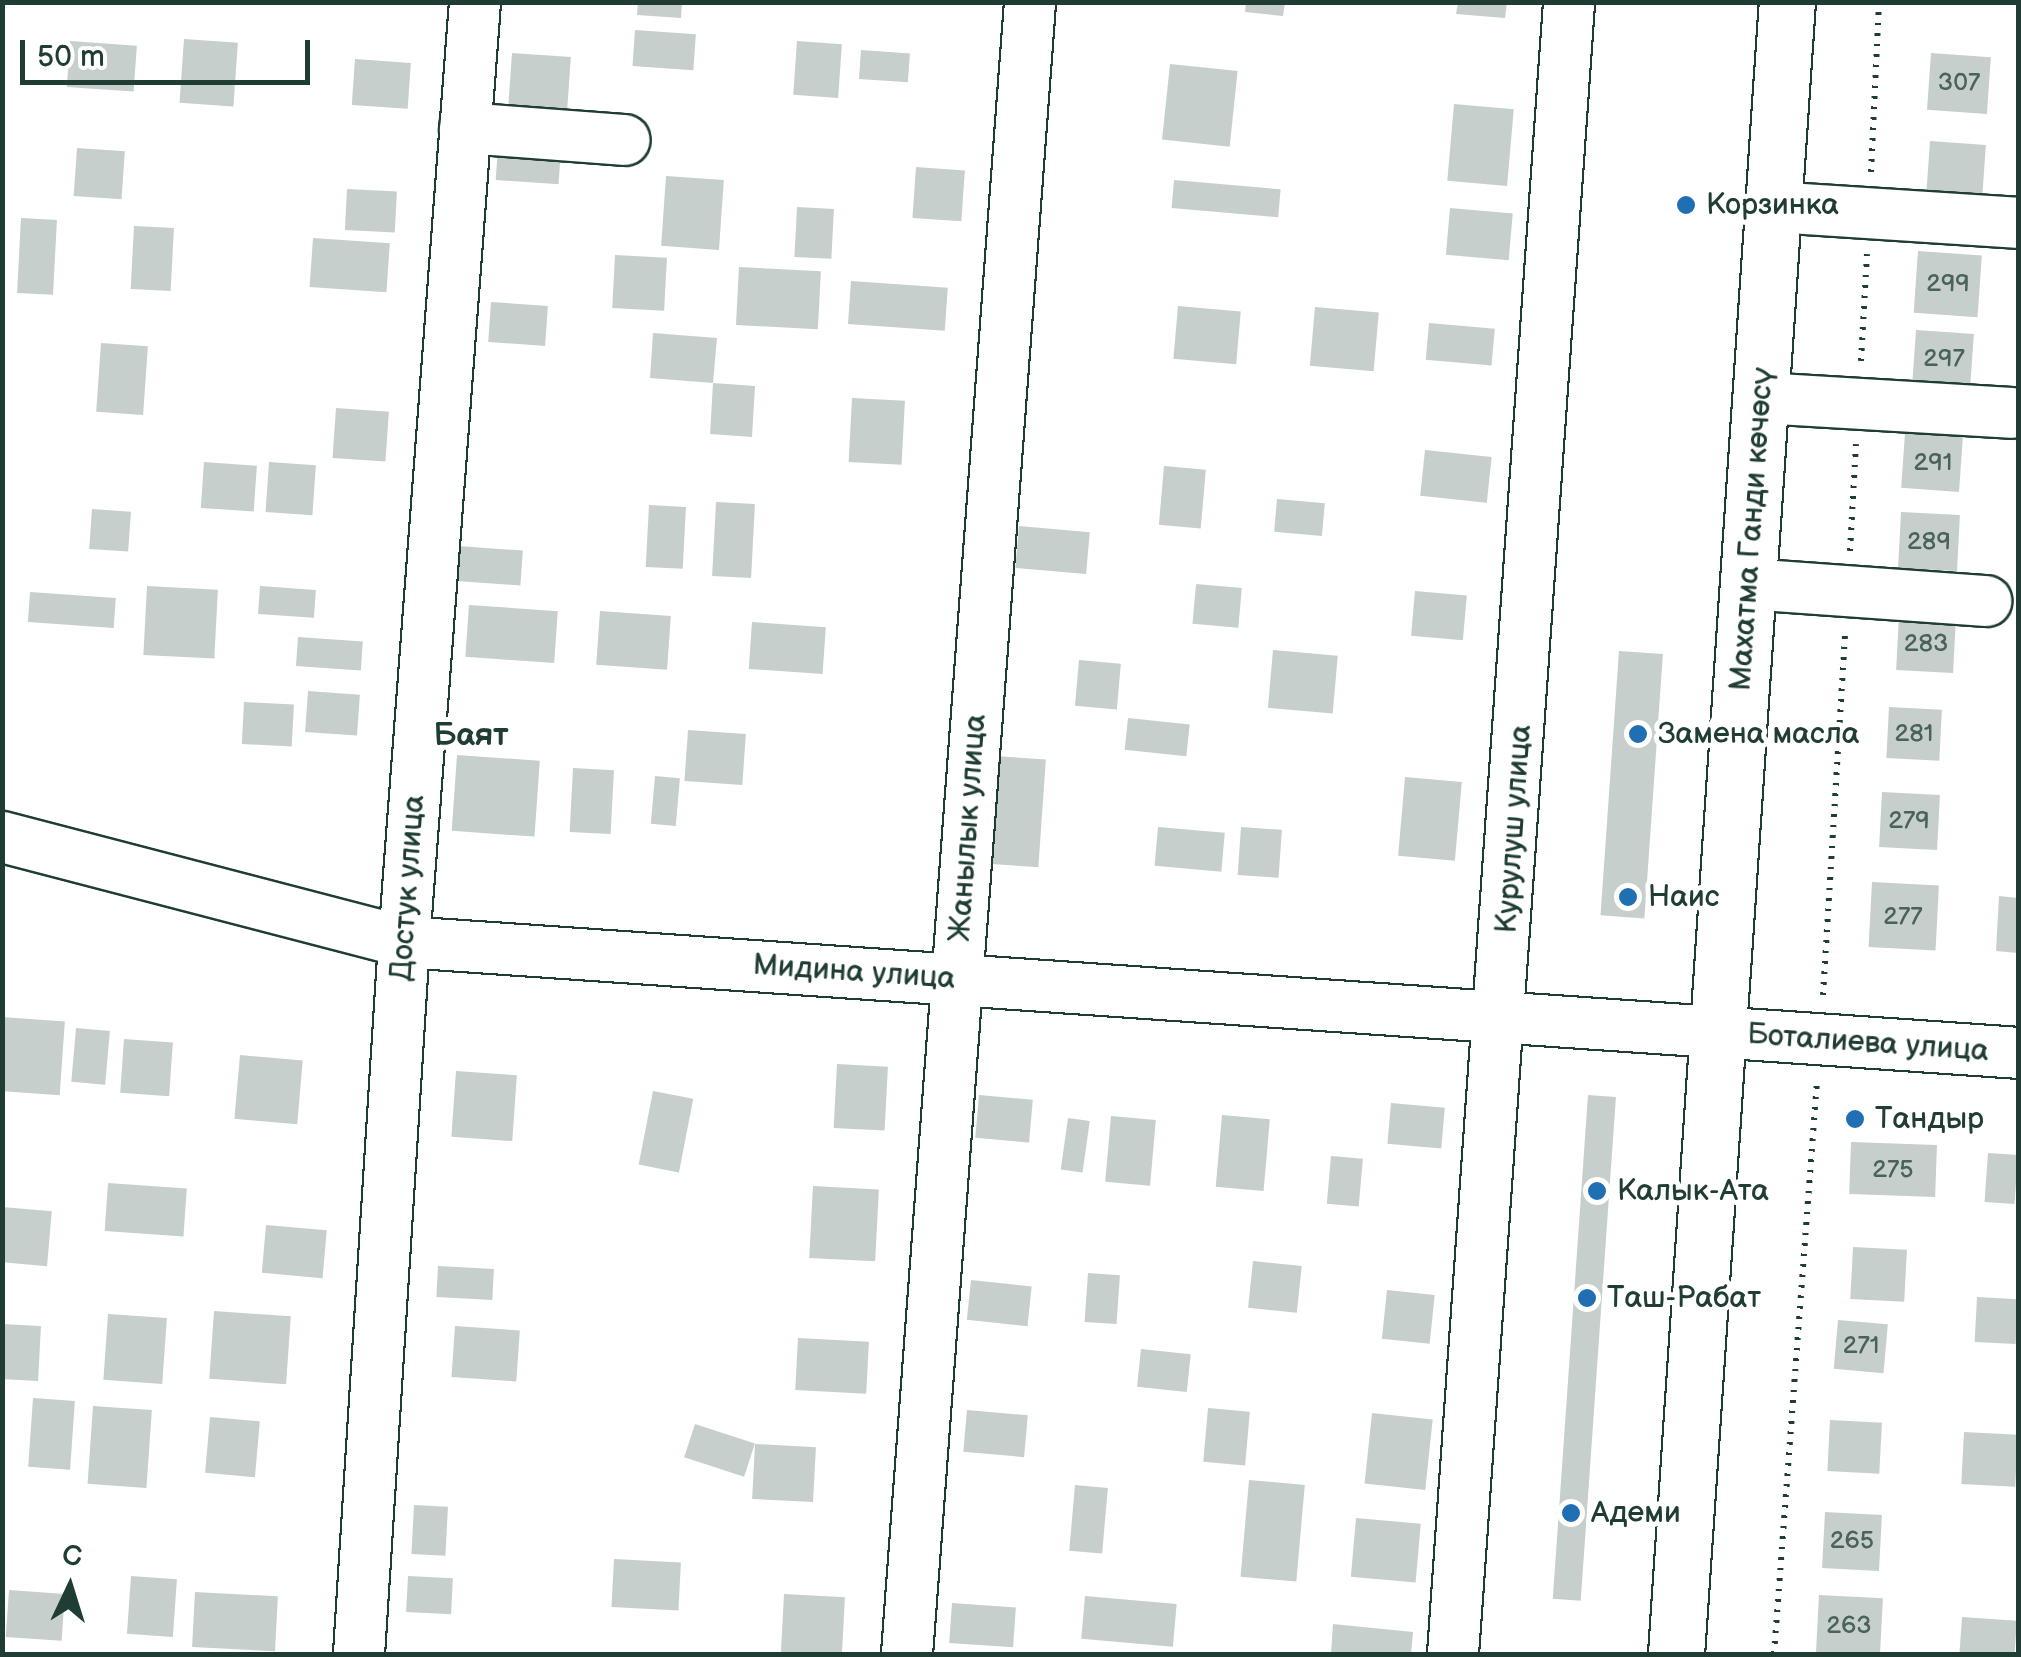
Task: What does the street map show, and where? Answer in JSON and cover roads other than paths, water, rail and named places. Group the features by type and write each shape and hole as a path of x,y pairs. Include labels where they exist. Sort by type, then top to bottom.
{"main road":[{"name":"Махатма Ганди көчөсү","path":"1676,1654 1787,2"}],"street":[{"name":"Достук улица","path":"359,1654 404,942 474,2"},
{"name":"Жанылык улица","path":"906,1654 1030,2"},
{"name":"Курулуш улица","path":"1453,1654 1570,2"},
{"path":"465,128 625,140"},
{"path":"1774,207 2018,223"},
{"path":"1760,398 2012,413"},
{"path":"1748,584 1986,601"},
{"name":"Мидина улица","path":"2,837 404,942 1717,1032"},
{"name":"Боталиева улица","path":"1717,1032 2018,1053"}],"place":[{"name":"Корзинка","path":"1686,205"},
{"name":"Замена масла","path":"1638,734"},
{"name":"Наис","path":"1628,897"},
{"name":"Тандыр","path":"1855,1119"},
{"name":"Калык-Ата","path":"1597,1191"},
{"name":"Таш-Рабат","path":"1587,1298"},
{"name":"Адеми","path":"1571,1513"}],"district":[{"name":"Баят","path":"471,736"}]}
